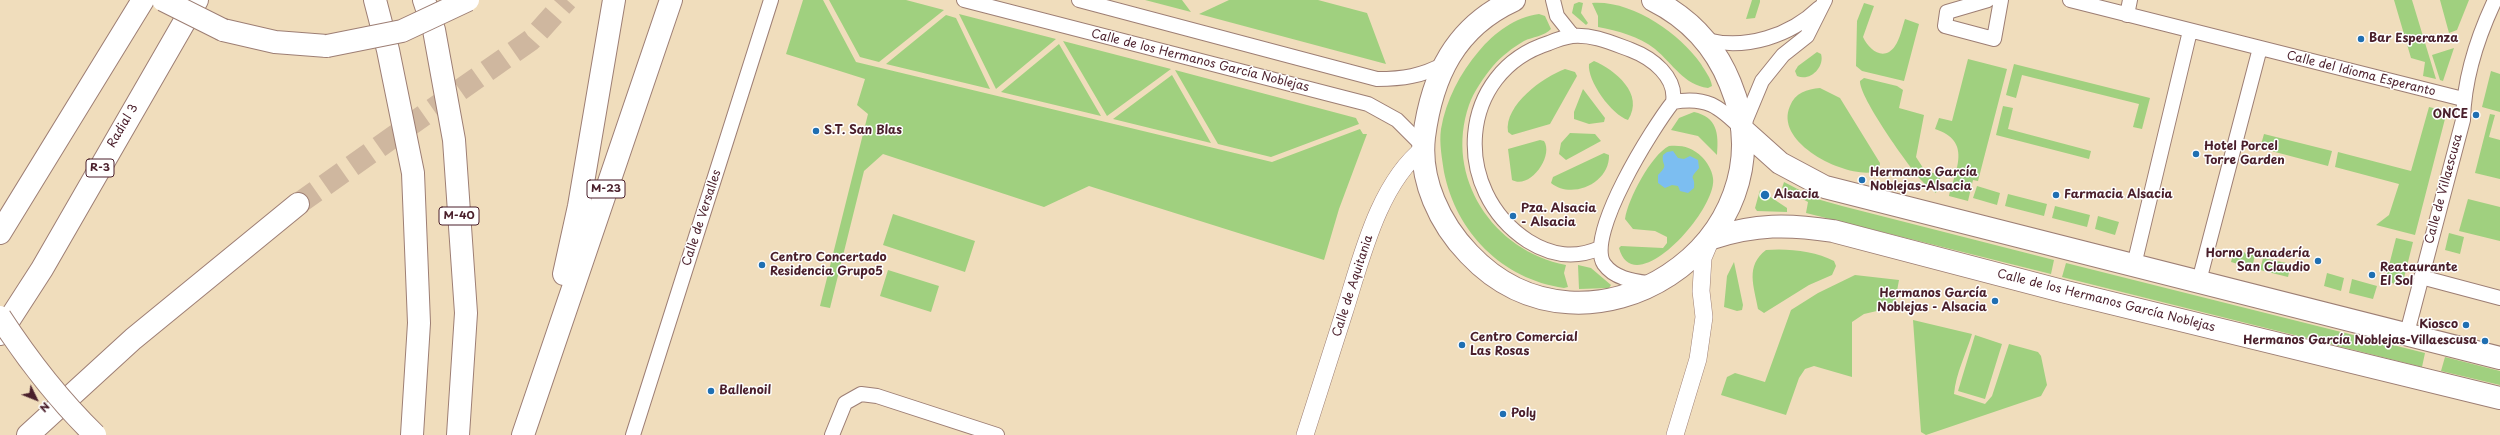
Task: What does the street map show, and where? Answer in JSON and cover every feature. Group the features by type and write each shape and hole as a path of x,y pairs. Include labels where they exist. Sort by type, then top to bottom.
{"main road":[{"path":"0,233 143,0"},
{"path":"163,0 223,30 275,42 327,46 402,31 468,0"},
{"name":"Radial 3","path":"0,334 42,269 197,0"},
{"path":"375,0 388,50 413,173 419,323 412,435"},
{"name":"M-40","path":"424,0 434,30 454,140 466,313 458,435"},
{"path":"541,378 579,206 614,0"},
{"name":"M-23","path":"525,428 671,0"},
{"path":"1514,0 1479,22 1454,49 1444,64 1432,93 1423,147 1428,182 1444,222 1468,253 1498,279 1521,291 1546,299 1573,303 1602,302 1630,296 1657,284 1689,262 1711,238 1733,197 1740,173 1742,129 1734,91 1724,67 1706,40 1673,5 1653,0"},
{"path":"1742,129 1780,163 1825,187 2134,266 2407,333 2500,358"},
{"path":"28,435 133,339 298,204"},
{"name":"Calle de los Hermanos García Noblejas","path":"1711,238 1766,225 1798,226 1833,231 2053,289 2500,398"},
{"path":"0,317 28,359 70,410 95,435"}],"street":[{"name":"Calle de Versalles","path":"633,435 771,0"},
{"name":"Calle de los Hermanos García Noblejas","path":"964,0 1368,104 1397,120 1423,147"},
{"path":"1079,0 1377,79 1407,78 1427,74 1444,64"},
{"path":"1553,0 1557,16 1573,36"},
{"path":"1988,0 1947,12 1945,26 1994,39 2001,0"},
{"name":"Calle del Idioma Esperanto","path":"2070,0 2464,99"},
{"path":"2126,15 2130,0"},
{"name":"Calle de Villaescusa","path":"2407,333 2463,120 2464,99 2476,51 2495,0"},
{"path":"1673,102 1686,100 1710,103 1730,117 1742,129 1750,104 1765,76 1783,55 1807,36 1824,2"},
{"path":"1706,40 1736,45 1768,38 1807,20 1824,2"},
{"path":"2134,266 2190,31"},
{"path":"1600,248 1572,256 1536,246 1520,236 1494,210 1484,191 1474,152 1474,135 1477,117 1490,88 1508,66 1539,46 1573,36 1604,39 1638,53 1665,73 1674,91 1673,102 1631,169 1602,232 1600,248 1604,264 1618,276 1633,281 1657,284"},
{"path":"2199,281 2260,48"},
{"name":"Calle de Aquitania","path":"1305,435 1372,228 1398,178 1423,147"},
{"path":"1675,435 1698,359 1704,317 1701,291 1702,258 1711,238"},
{"path":"2421,277 2500,298"},
{"path":"832,435 845,403 861,394 877,396 997,435"}],"green space":[{"path":"803,0 823,0 856,62 1272,162 1360,129 1363,134 1367,134 1339,209 1324,260 1089,186 1044,207 883,154 864,171 830,308 820,306 868,114 857,105 865,79 786,54"},
{"path":"829,0 906,0 944,10 879,62 860,57"},
{"path":"1145,0 1182,0 1191,12"},
{"path":"1229,0 1318,0 1367,13 1386,64 1199,14"},
{"path":"1752,0 1760,0 1755,18 1746,19"},
{"path":"2394,0 2412,0 2436,79 2423,76 2425,62 2411,58"},
{"path":"2440,0 2469,0 2457,30 2449,33"},
{"path":"1579,2 1583,3 1581,13 1588,23 1586,25 1572,13 1574,4"},
{"path":"1592,3 1607,3 1623,7 1638,13 1667,30 1692,52 1709,77 1712,86 1708,88 1692,83 1679,73 1649,44 1621,32 1598,27 1598,16"},
{"path":"1864,3 1874,6 1863,37 1873,50 1882,54 1891,51 1897,43 1905,19 1919,24 1904,81 1862,71 1856,66 1857,21"},
{"path":"959,14 1056,39 996,89"},
{"path":"1539,14 1545,16 1551,29 1542,35 1524,41 1511,49 1496,62 1474,95 1469,105 1463,132 1463,158 1469,184 1481,207 1497,227 1517,244 1540,257 1566,265 1564,273 1568,287 1564,288 1542,283 1521,275 1502,263 1485,249 1471,233 1459,214 1450,194 1444,172 1440,140 1443,118 1450,97 1472,59 1498,32 1513,22"},
{"path":"946,15 956,18 990,89 886,64"},
{"path":"1063,41 1171,69 1107,116"},
{"path":"1059,44 1101,116 1001,92"},
{"path":"2454,48 2443,81 2440,80 2432,55"},
{"path":"1817,52 1821,54 1822,59 1819,68 1807,77 1797,76 1795,71 1798,66"},
{"path":"1968,59 2007,69 1978,181 1973,180 1968,201 1949,196 1957,166 1958,148 1947,134 1935,129 1939,118 1952,121"},
{"path":"1594,61 1611,70 1625,84 1630,92 1633,101 1632,110 1628,120 1615,112 1608,105 1596,88 1589,71 1589,64"},
{"path":"2014,64 2150,98 2142,129 2133,127 2139,104 2022,75 2016,98 2006,95"},
{"path":"1565,69 1575,72 1577,76 1550,124 1512,135 1508,132 1508,122 1518,102 1536,85 1546,78"},
{"path":"1175,70 1356,118 1359,124 1271,157 1218,144"},
{"path":"2491,71 2500,74 2500,112 2482,107"},
{"path":"1172,75 1211,143 1113,119"},
{"path":"1864,78 1897,86 1903,90 1899,108 1924,115 1916,157 1925,171 1941,175 1936,193 1925,184 1916,173 1896,147 1876,116 1862,89 1860,81"},
{"path":"1820,88 1840,98 1880,163 1879,170 1868,173 1853,171 1836,166 1820,158 1804,147 1793,135 1788,121 1792,102 1802,92"},
{"path":"1583,89 1605,118 1604,122 1589,124 1574,119 1574,112"},
{"path":"2003,106 2013,108 2008,129 2091,151 2089,159 1996,135"},
{"path":"2429,107 2442,110 2446,115 2415,235 2376,225 2389,215 2399,184 2335,167 2338,152 2411,171"},
{"path":"1694,112 1702,114 1708,118 1715,127 1717,133 1717,155 1698,136 1671,130 1679,118"},
{"path":"2490,114 2495,115 2489,137 2500,140 2500,179 2475,173"},
{"path":"1570,133 1595,134 1601,141 1566,160 1559,154 1561,143"},
{"path":"2264,134 2332,151 2328,166 2260,148"},
{"path":"1540,140 1544,141 1546,147 1546,155 1543,163 1533,176 1526,180 1519,182 1512,180 1508,149"},
{"path":"1669,146 1687,147 1704,159 1709,166 1713,178 1711,192 1703,210 1674,245 1657,258 1641,265 1628,262 1619,248 1621,246 1663,248 1667,243 1667,237 1655,231 1633,229 1625,219 1635,189 1641,178 1655,158"},
{"path":"1604,153 1609,155 1608,165 1597,181 1579,189 1569,190 1560,188 1551,183 1553,177"},
{"path":"1784,182 1817,199 2054,260 2051,274 1806,213 1808,202 1782,188"},
{"path":"1977,186 2000,193 1997,205 1973,198"},
{"path":"1760,190 1787,208 1787,212 1757,211 1755,208"},
{"path":"2008,194 2047,204 2044,216 2005,206"},
{"path":"2468,199 2500,207 2500,241 2459,231"},
{"path":"2055,206 2090,215 2087,227 2052,218"},
{"path":"893,214 975,241 965,272 883,245"},
{"path":"2098,216 2119,222 2115,235 2095,229"},
{"path":"2449,233 2464,237 2460,254 2445,250"},
{"path":"2396,238 2413,242 2402,286 2385,281"},
{"path":"1783,249 1810,253 1834,261 1836,266 1832,275 1809,285 1764,313 1758,309 1753,284 1753,270 1759,256 1766,250"},
{"path":"2234,250 2255,255 2252,268 2231,262"},
{"path":"2263,258 2291,264 2288,277 2260,270"},
{"path":"1734,262 1743,305 1742,310 1737,311 1724,307 1727,276"},
{"path":"2066,263 2425,353 2422,367 2062,277"},
{"path":"1578,265 1591,268 1611,285 1609,288 1579,289"},
{"path":"888,270 939,286 931,312 880,296"},
{"path":"2327,273 2344,278 2341,291 2324,286"},
{"path":"1855,275 1899,280 1894,307 1864,314 1852,322 1852,377 1814,366 1805,369 1799,378 1786,415 1721,395 1727,377 1735,373 1765,382 1791,310 1818,293"},
{"path":"2352,279 2377,286 2373,299 2349,293"},
{"path":"1913,320 1972,334 1959,371 1954,394 1985,404 1992,396 2009,344 2038,352 2041,356 2047,385 2041,396 1926,435 1921,432"},
{"path":"1975,335 2002,344 1985,399 1958,391"},
{"path":"2445,357 2500,371 2500,385 2441,371"}],"water":[{"path":"1673,151 1678,158 1684,159 1690,156 1698,160 1699,168 1693,177 1694,188 1688,193 1680,191 1678,186 1672,185 1665,188 1658,183 1658,175 1664,168 1663,155 1667,152"}],"tunnel":[{"path":"298,204 531,40 567,0"}],"place":[{"name":"Bar Esperanza","path":"2361,39"},
{"name":"ONCE","path":"2476,115"},
{"name":"S.T. San Blas","path":"816,131"},
{"name":"Hotel Porcel Torre Garden","path":"2196,154"},
{"name":"Hermanos García Noblejas-Alsacia","path":"1862,180"},
{"name":"Alsacia","path":"1765,195"},
{"name":"Farmacia Alsacia","path":"2056,195"},
{"name":"Pza. Alsacia - Alsacia","path":"1513,216"},
{"name":"Horno Panadería San Claudio","path":"2318,261"},
{"name":"Centro Concertado Residencia Grupo5","path":"762,265"},
{"name":"Reataurante El Sol","path":"2372,275"},
{"name":"Hermanos García Noblejas - Alsacia","path":"1995,301"},
{"name":"Kiosco","path":"2466,325"},
{"name":"Hermanos García Noblejas-Villaescusa","path":"2485,341"},
{"name":"Centro Comercial Las Rosas","path":"1462,345"},
{"name":"Ballenoil","path":"711,391"},
{"name":"Poly","path":"1503,414"}]}
